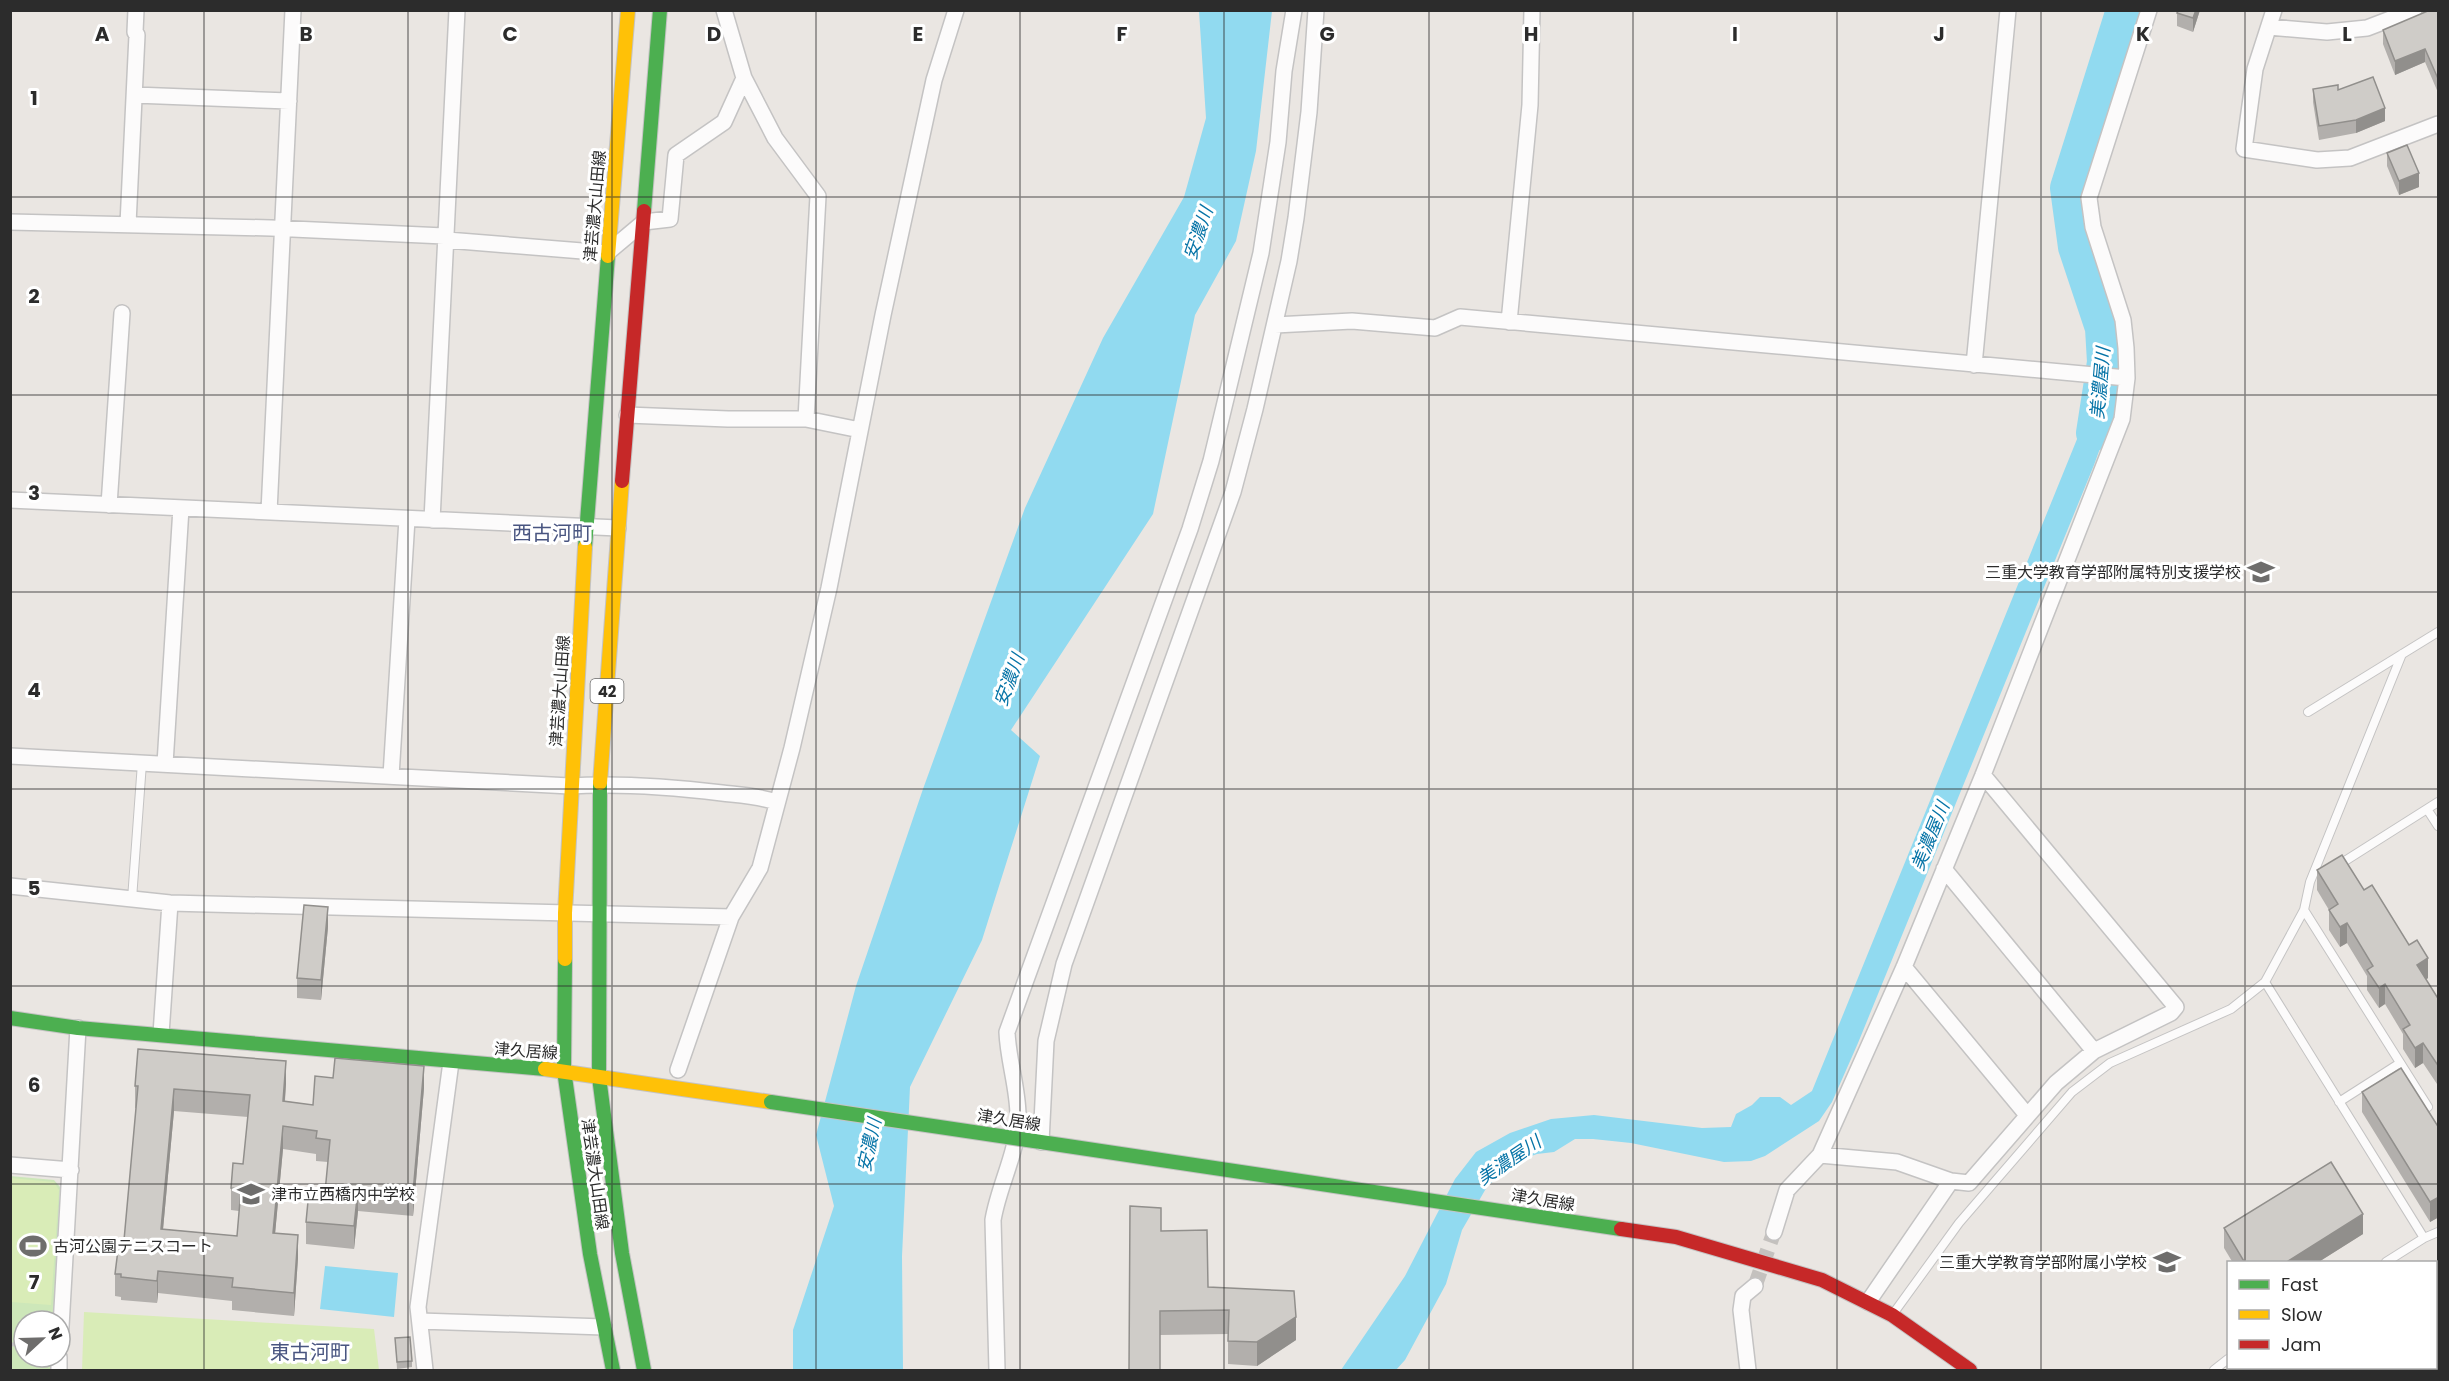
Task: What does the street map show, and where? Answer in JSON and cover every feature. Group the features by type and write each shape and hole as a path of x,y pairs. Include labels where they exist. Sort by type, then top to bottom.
{"main road":[{"name":"津芸濃大山田線","path":"613,1371 590,1254 564,1070 565,913 570,786 586,527 628,10"},
{"name":"津芸濃大山田線","path":"644,1371 622,1253 599,1077 598,915 600,784 618,528 660,10"},
{"name":"津久居線","path":"10,1018 78,1028 564,1070 1676,1237 1822,1280 1893,1315 1970,1371"}],"street":[{"path":"128,224 135,94 136,10"},
{"path":"269,512 293,10"},
{"path":"432,520 457,10"},
{"path":"724,10 744,78 775,138 818,196 806,419"},
{"path":"678,1070 731,916 760,868 792,748 829,588 934,80 956,10"},
{"path":"997,1371 993,1220 996,1203 1011,1161 1018,1117 1007,1032 1190,529 1211,461 1261,253 1278,142 1284,71 1294,10"},
{"path":"1037,1141 1046,1041 1064,964 1233,492 1275,325 1296,218 1309,112 1316,10"},
{"path":"1509,322 1530,105 1532,10"},
{"path":"1974,365 2008,10"},
{"path":"1774,1232 1787,1190 1820,1155 1904,967 1983,775 2122,418 2127,378 2122,320 2092,227 2089,198 2149,10"},
{"path":"2274,10 2255,69 2244,148 2317,160 2350,158 2439,123"},
{"path":"2269,27 2337,31 2367,27 2414,10"},
{"path":"10,222 283,229 446,238 607,253 644,222 670,219 676,155 724,122 744,78"},
{"path":"135,94 289,101"},
{"path":"109,505 122,313"},
{"path":"1275,325 1352,321 1435,328 1460,317 2127,378"},
{"path":"627,415 806,419 860,430"},
{"path":"10,500 618,528"},
{"path":"165,764 181,508"},
{"path":"391,776 407,519"},
{"path":"10,756 570,786 600,784 701,791 776,802"},
{"path":"1820,1155 1897,1162 1951,1181 1969,1183 2056,1083 2094,1051 2171,1013 2176,1007 1983,775"},
{"path":"1944,869 2094,1051"},
{"path":"10,886 170,903 598,915 731,916"},
{"path":"161,1034 170,903"},
{"path":"1904,967 2027,1115"},
{"path":"62,1309 78,1028"},
{"path":"425,1371 418,1306 451,1062"},
{"path":"10,1165 71,1170"},
{"path":"1868,1302 1951,1181"},
{"path":"1748,1371 1741,1310 1743,1296 1755,1286"},
{"path":"420,1321 604,1327"}],"lane":[{"path":"2308,712 2439,632"},
{"path":"1893,1315 1959,1223 2072,1092 2110,1064 2231,1009 2265,982 2304,910 2310,882 2402,654"},
{"path":"132,899 142,763"},
{"path":"2330,870 2439,802"},
{"path":"2427,809 2439,826"},
{"path":"2310,882 2320,876"},
{"path":"2304,910 2428,1107"},
{"path":"2265,982 2424,1238"},
{"path":"2339,1102 2400,1063"},
{"path":"2389,1261 2424,1238 2439,1232"},
{"path":"2214,1371 2227,1361"}],"green space":[{"name":"古河公園テニスコート","path":"10,1176 54,1180 60,1187 54,1309 12,1309 12,1369 50,1370 11,1370"},
{"name":"古河公園テニスコート","path":"11,1178 54,1182 59,1190 51,1305 11,1302"},
{"path":"84,1312 374,1329 379,1370 82,1370"}],"water":[{"name":"安濃川","path":"1199,11 1272,11 1256,151 1236,241 1195,315 1153,514 1011,730 1040,756 982,940 910,1087 902,1256 903,1370 793,1370 793,1330 834,1206 816,1135 856,986 923,789 1025,508 1103,338 1184,197 1206,118"},
{"path":"2092,382 2116,386 2111,418 2094,465 1858,1043 1832,1102 1819,1121 1765,1156 1751,1161 1724,1162 1631,1143 1593,1139 1575,1139 1554,1152 1526,1158 1488,1185 1462,1230 1446,1284 1405,1360 1396,1370 1341,1370 1405,1276 1455,1179 1476,1152 1510,1133 1551,1119 1594,1115 1702,1128 1731,1127 1736,1114 1752,1105 1760,1097 1780,1097 1791,1105 1812,1091 2086,417"},
{"path":"325,1266 398,1273 394,1317 320,1309"}],"building":[{"path":"2178,10 2196,10 2193,18 2177,13"},
{"path":"2430,10 2439,10 2439,81 2425,49 2395,61 2383,30"},
{"path":"2373,77 2385,108 2356,120 2319,126 2313,89 2338,85 2338,90"},
{"path":"2407,145 2419,173 2399,181 2387,153"},
{"path":"2342,855 2364,890 2372,885 2409,945 2417,940 2428,958 2417,965 2439,1000 2439,1067 2423,1043 2415,1048 2403,1029 2410,1025 2385,984 2379,988 2367,970 2373,966 2347,923 2340,927 2329,910 2338,904 2317,870"},
{"path":"304,905 328,907 321,980 297,978"},
{"path":"138,1049 286,1061 283,1101 313,1105 315,1076 333,1078 335,1058 424,1066 413,1193 358,1189 354,1226 306,1222 309,1191 325,1192 330,1140 316,1138 317,1131 283,1126 273,1233 298,1235 294,1293 232,1287 233,1278 158,1271 157,1281 121,1277 121,1274 115,1274 118,1250 123,1251 138,1086 135,1086","holes":["174,1089 250,1095 243,1164 233,1163 231,1188 241,1189 237,1236 161,1229"]},
{"path":"2401,1068 2439,1128 2439,1197 2430,1202 2362,1092"},
{"path":"2331,1162 2363,1214 2288,1261 2244,1261 2224,1228"},
{"path":"1130,1206 1161,1208 1161,1231 1207,1230 1208,1287 1294,1291 1296,1317 1257,1342 1228,1341 1229,1310 1160,1311 1160,1371 1129,1371"},
{"path":"410,1337 412,1361 397,1362 395,1338"}],"waterway":[{"name":"美濃屋川","path":"2094,433 2105,362 2103,328 2076,247 2068,188 2124,10"}],"tunnel":[{"path":"1755,1286 1774,1232"}],"traffic: fast":[{"path":"644,211 660,10"},
{"path":"585,547 608,256"},
{"path":"600,783 599,1077 622,1253 644,1370"},
{"path":"565,959 564,1070 590,1254 613,1370"},
{"path":"10,1018 78,1028 545,1069"},
{"path":"771,1102 1034,1141"},
{"path":"1034,1141 1621,1229"}],"traffic: slow":[{"path":"608,256 628,10"},
{"path":"600,783 622,481"},
{"path":"565,959 565,913 585,547"},
{"path":"545,1069 771,1102"}],"traffic: jam":[{"path":"622,481 644,211"},
{"path":"1621,1229 1676,1237 1822,1280 1892,1315 1970,1370"}],"place":[{"name":"三重大学教育学部附属特別支援学校","path":"2261,572"},
{"name":"津市立西橋内中学校","path":"251,1194"},
{"name":"古河公園テニスコート","path":"33,1246"},
{"name":"三重大学教育学部附属小学校","path":"2167,1262"}],"district":[{"name":"西古河町","path":"552,533"},
{"name":"東古河町","path":"310,1352"}]}
